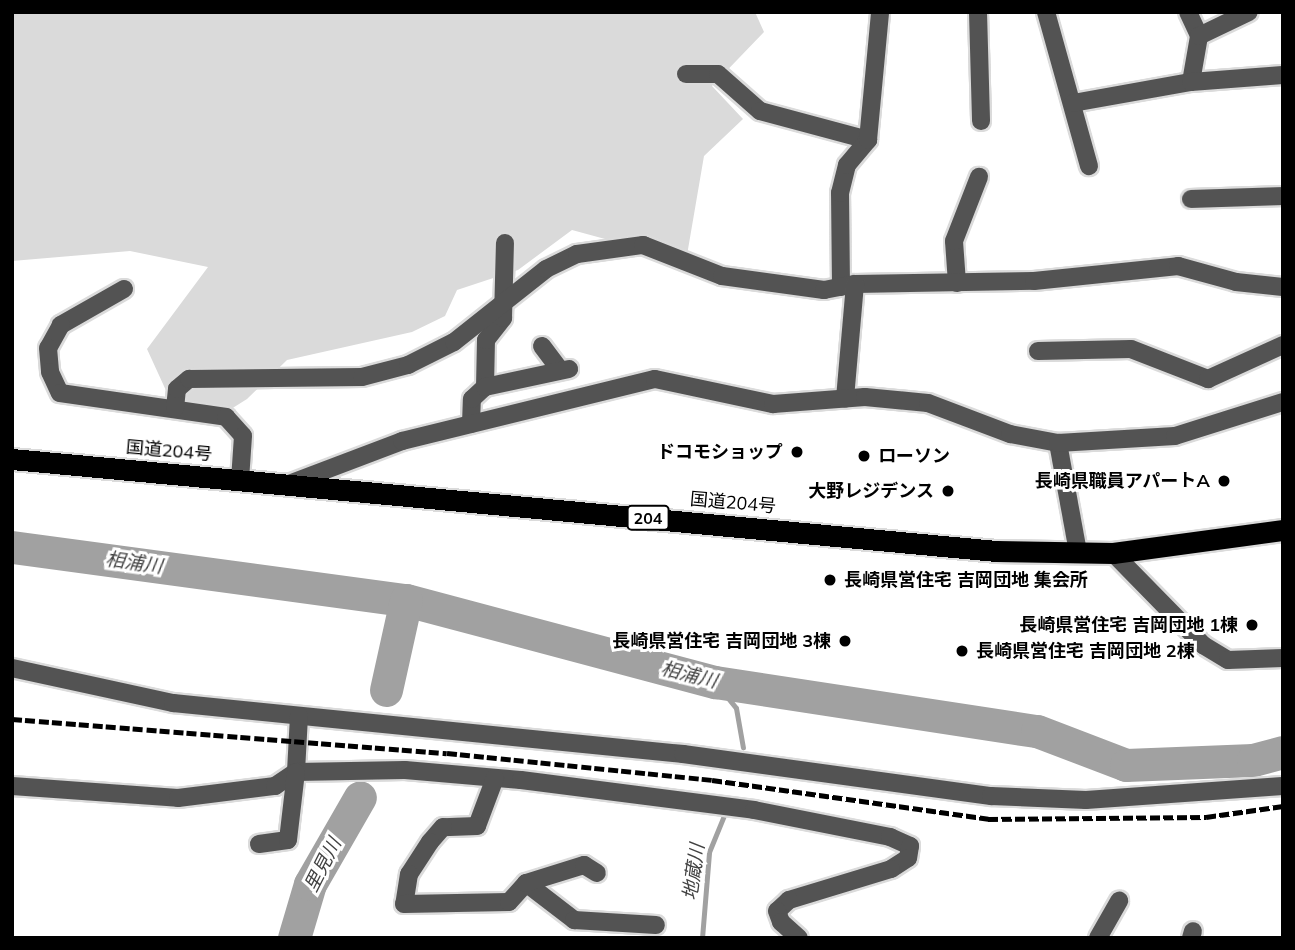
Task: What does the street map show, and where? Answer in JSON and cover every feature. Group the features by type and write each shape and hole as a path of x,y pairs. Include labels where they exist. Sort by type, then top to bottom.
{"highway":[{"name":"国道204号","path":"12,459 996,551 1112,553 1283,530"}],"street":[{"path":"845,399 848,286 840,193 847,165 868,140 880,12"},
{"path":"978,12 981,121"},
{"path":"1046,12 1089,166"},
{"path":"1188,12 1199,36 1191,82"},
{"path":"1199,36 1249,12"},
{"path":"686,74 718,74 760,111 868,140"},
{"path":"1073,103 1191,82 1283,75"},
{"path":"957,283 954,241 979,177"},
{"path":"1191,199 1283,196"},
{"path":"485,387 486,340 503,318 505,243"},
{"path":"175,408 177,388 189,379 362,377 408,365 454,342 546,270 577,254 632,245 722,276 824,290 848,286 1034,281 1178,266 1236,282 1283,287"},
{"path":"124,289 61,325 48,348 50,372 60,393 175,408 235,423 243,436 240,480"},
{"path":"1038,351 1131,349 1208,379 1283,345"},
{"path":"471,424 472,399 485,387 564,370 542,346"},
{"path":"289,484 334,463 471,424 655,379 773,404 845,399 928,403 1010,434 1058,443 1175,436 1283,402"},
{"path":"1058,443 1078,552"},
{"path":"1112,553 1203,645 1228,660 1283,658"},
{"path":"12,668 173,703 683,754 991,796 1086,800 1283,786"},
{"path":"269,848 288,841 299,716"},
{"path":"12,786 178,798 275,786 296,772 405,770 495,778 754,810 890,837 909,846 908,858 891,869 789,900 777,911 780,922 799,938"},
{"path":"495,778 477,826 443,827 430,842 409,874 400,907 509,902 526,883 584,865 597,873"},
{"path":"526,883 574,920 645,929"},
{"path":"1098,938 1119,901"}],"shaded area":[{"path":"12,12 755,12 764,32 712,86 743,119 704,156 686,261 572,230 518,270 457,290 445,316 412,332 287,360 247,399 212,421 174,408 147,349 208,267 130,251 12,261"}],"waterway":[{"name":"相浦川","path":"12,547 406,600 715,682 1037,731 1126,765 1253,760 1283,752"},
{"name":"里見川","path":"386,690 406,600"},
{"name":"地蔵川","path":"715,682 736,708 743,747"},
{"name":"里見川","path":"294,938 310,884 360,797"},
{"name":"地蔵川","path":"702,938 709,852 725,813"}],"railway":[{"path":"12,719 447,753 712,780 988,819 1206,817 1283,806"}],"place":[{"name":"ドコモショップ","path":"797,452"},
{"name":"ローソン","path":"864,456"},
{"name":"長崎県職員アパートA","path":"1224,481"},
{"name":"大野レジデンス","path":"948,491"},
{"name":"長崎県営住宅 吉岡団地 集会所","path":"830,580"},
{"name":"長崎県営住宅 吉岡団地 1棟","path":"1252,625"},
{"name":"長崎県営住宅 吉岡団地 3棟","path":"845,641"},
{"name":"長崎県営住宅 吉岡団地 2棟","path":"962,651"}]}
